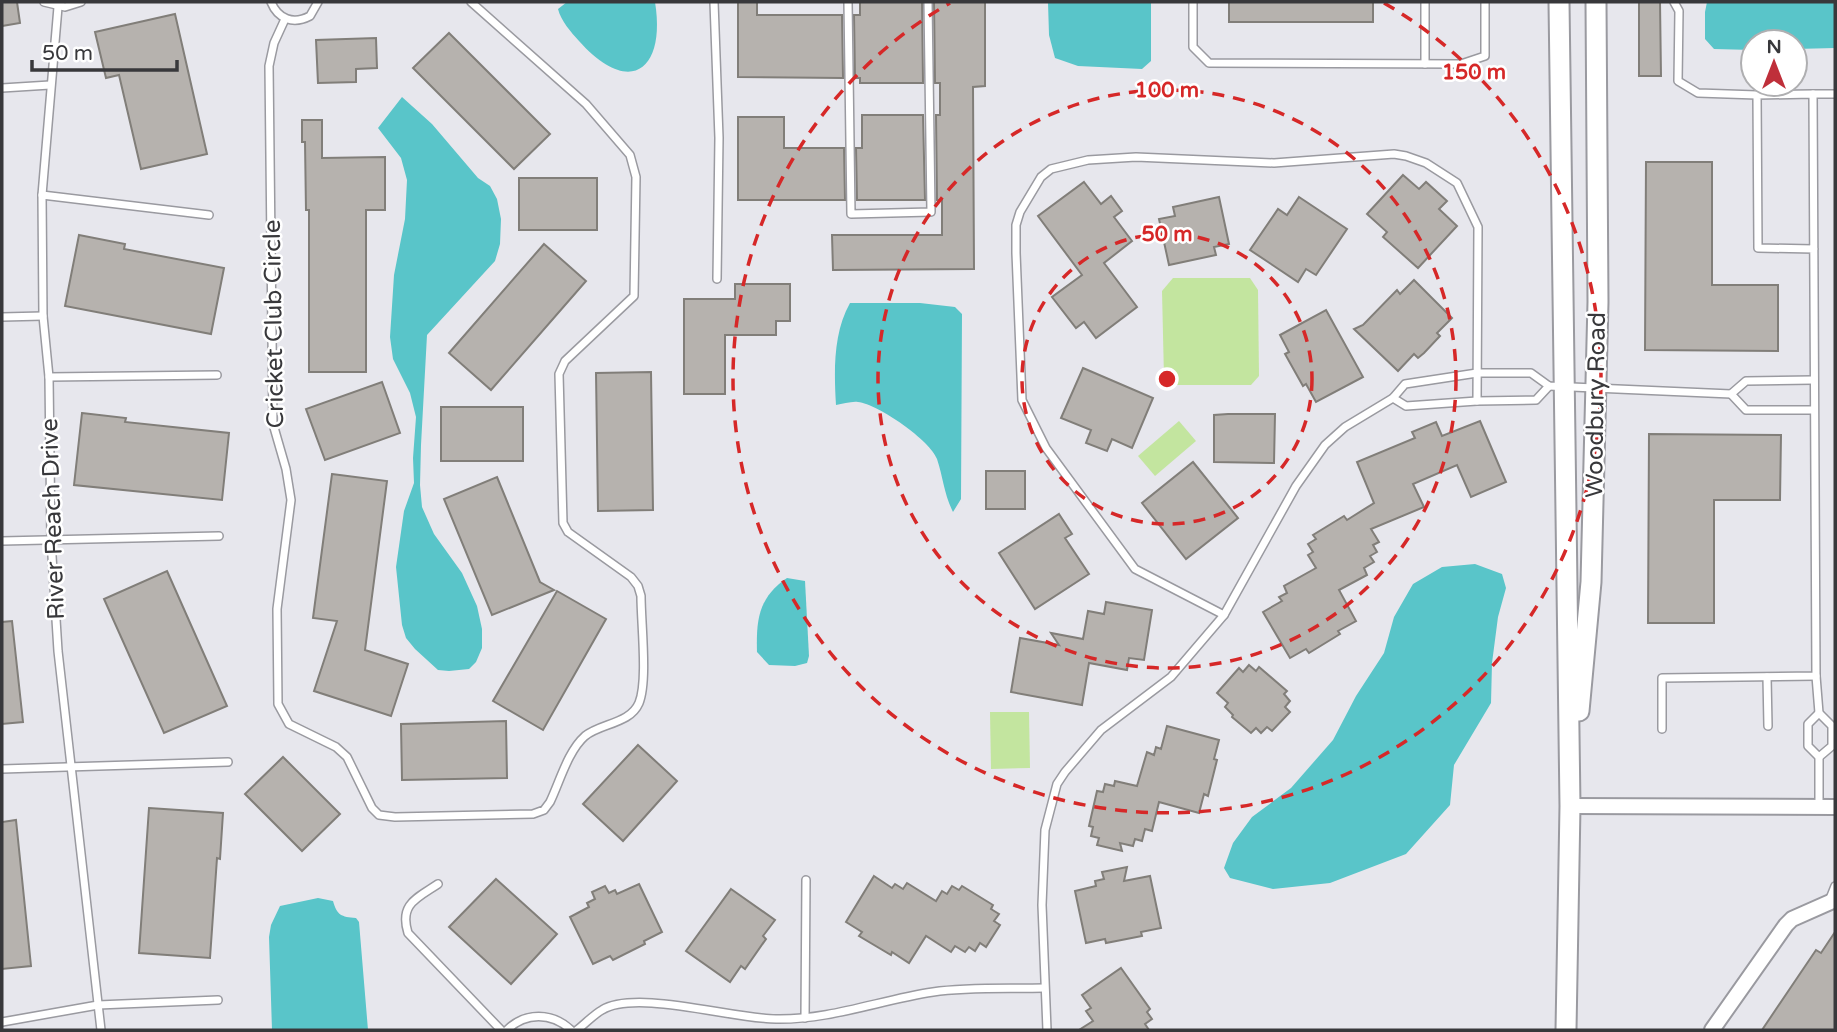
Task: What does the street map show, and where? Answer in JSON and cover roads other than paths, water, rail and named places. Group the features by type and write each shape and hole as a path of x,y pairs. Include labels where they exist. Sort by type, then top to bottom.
{"street":[{"name":"Woodbury Road","path":"1559,2 1556,386 1570,806 1566,1030"},
{"name":"Woodbury Road","path":"1570,806 1591,582 1598,302 1596,2"},
{"path":"1570,806 1835,807"},
{"path":"1712,1030 1786,925 1792,919 1832,901"}],"lane":[{"path":"44,2 58,7 81,2"},
{"path":"271,2 277,13 285,19 295,21 305,19 313,12 318,2"},
{"name":"Cricket Club Circle","path":"285,19 274,43 269,66 272,414 274,432 290,485 291,500 277,608 278,704 289,724 336,747 347,757 372,808 379,815 395,817 533,814 544,810 550,802 580,741 588,733 626,717 638,706 643,690 641,596 638,586 631,577 568,532 563,523 559,387 559,374 565,361 634,296 636,177 631,155 586,104 471,2"},
{"path":"714,2 719,138 717,279"},
{"path":"848,2 852,214 931,212 928,2"},
{"path":"1193,2 1193,47 1209,63 1425,64 1461,64 1485,56 1485,2"},
{"path":"1425,2 1425,64"},
{"path":"1674,2 1679,11 1678,81 1698,93 1739,94"},
{"name":"River Reach Drive","path":"58,7 42,195 43,316 49,377 51,540 58,651 101,1030"},
{"path":"2,88 50,85"},
{"path":"1809,94 1835,94"},
{"path":"1813,94 1816,676 1819,713 1832,726 1832,746 1819,757"},
{"path":"1757,98 1758,248 1814,249"},
{"path":"1224,615 1135,569 1046,448 1022,400 1016,225 1032,188 1041,177 1051,169 1088,160 1136,157 1274,163 1394,154 1426,163 1457,183 1478,226 1477,401"},
{"path":"42,195 209,215"},
{"path":"2,317 43,316"},
{"path":"1047,1030 1042,905 1045,830 1058,784 1101,730 1171,677 1224,615 1296,486 1325,445 1345,428 1393,398 1405,384 1477,373 1531,373 1556,386 1731,394 1746,410 1813,410"},
{"path":"49,377 217,375"},
{"path":"1731,394 1746,381 1813,380"},
{"path":"1393,398 1406,406 1536,400 1556,386"},
{"path":"2,541 219,536"},
{"path":"1662,729 1662,678 1816,676"},
{"path":"1767,677 1768,726"},
{"path":"1819,713 1808,724 1808,746 1819,757 1819,807"},
{"path":"2,769 228,762"},
{"path":"805,1018 806,880"},
{"path":"438,884 406,910 404,921 408,933 501,1030"},
{"path":"1832,901 1835,886"},
{"path":"577,1030 603,1009 627,1003 669,1006 749,1018 805,1018 840,1013 930,992 955,989 1044,988"},
{"path":"2,1022 98,1005 218,1000"},
{"path":"507,1030 524,1019 542,1016 559,1021 571,1030"}],"water":[{"path":"567,2 655,2 655,45 649,59 640,68 628,72 614,69 597,58 576,38 561,18 558,9"},
{"path":"1048,2 1151,2 1151,61 1142,69 1078,66 1055,58 1049,35"},
{"path":"1707,2 1835,2 1835,48 1809,49 1809,28 1739,28 1739,50 1714,49 1705,39"},
{"path":"402,97 432,124 478,178 490,186 497,199 501,219 500,244 495,261 427,335 421,445 422,507 434,534 462,573 477,606 482,629 482,648 476,662 469,669 449,671 438,670 406,638 402,625 396,567 404,511 414,483 416,417 410,393 393,359 390,337 394,275 405,219 407,180 401,158 378,128"},
{"path":"850,303 920,303 955,307 962,314 961,499 953,512 937,459 925,443 890,416 867,404 856,402 836,405 835,366 838,340 840,327"},
{"path":"1475,564 1502,574 1506,588 1498,617 1492,663 1491,703 1454,765 1450,805 1406,854 1330,883 1273,889 1230,878 1224,868 1233,843 1252,817 1291,788 1333,740 1356,696 1384,653 1394,617 1413,584 1442,567"},
{"path":"787,578 805,581 809,656 807,663 795,666 769,665 757,652 759,619 770,593"},
{"path":"318,898 333,901 340,914 356,918 359,922 368,1030 272,1030 269,937 271,925 280,906"}]}
